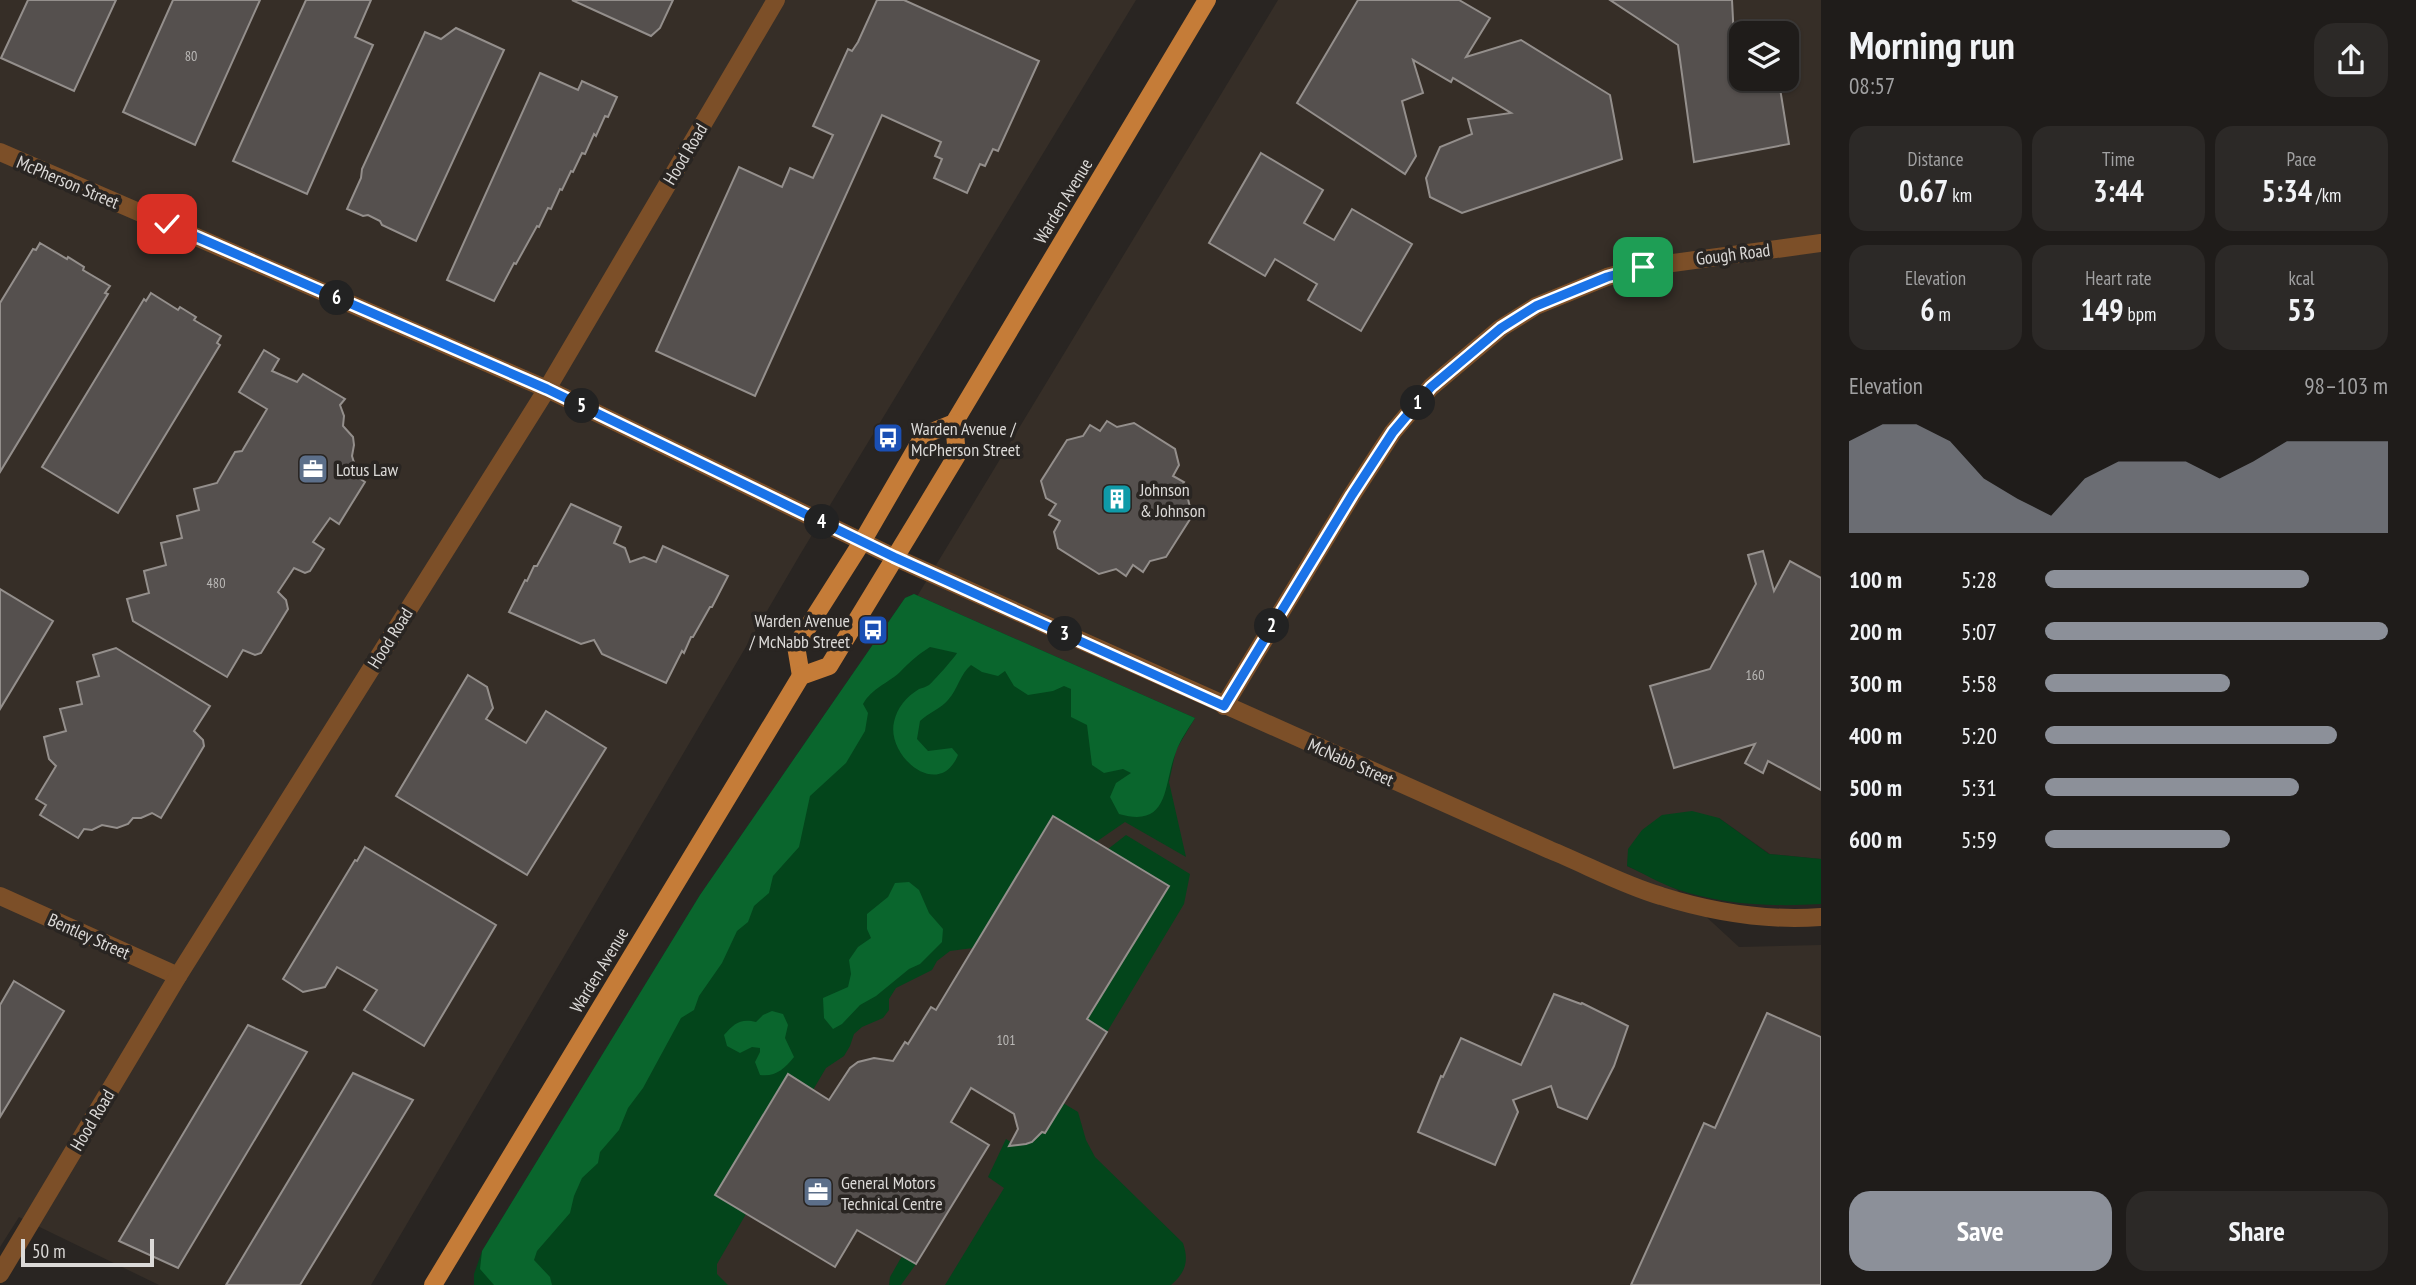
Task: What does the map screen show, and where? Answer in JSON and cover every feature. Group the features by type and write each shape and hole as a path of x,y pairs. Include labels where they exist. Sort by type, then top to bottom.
{"main road":[{"name":"Warden Avenue","path":"954,423 1207,0"},
{"path":"954,423 957,455 829,666 801,676 796,646 862,542 924,435 954,423"},
{"name":"Warden Avenue","path":"433,1285 801,676"}],"street":[{"name":"Hood Road","path":"0,1274 178,976 547,389 776,0"},
{"name":"McPherson Street","path":"0,152 547,389 894,557"},
{"name":"Gough Road","path":"1224,706 1393,432 1431,387 1501,328 1536,306 1607,277 1643,267 1821,243"},
{"name":"McNabb Street","path":"894,557 1224,706 1659,896 1755,917 1821,917"},
{"name":"Bentley Street","path":"0,896 178,976"}],"shaded area":[{"path":"0,0 1136,0 801,553 371,1285 159,1285 19,1217 0,1247"},
{"path":"1278,0 1821,0 1821,859 1770,854 1719,818 1627,866 1676,889 1739,947 1821,945 1821,1285 478,1285 907,613"}],"green space":[{"path":"914,594 1195,718 1176,750 1169,782 1186,857 1125,822 1096,842 1053,816 973,948 950,951 937,961 932,970 896,988 889,999 889,1010 883,1018 862,1027 854,1034 844,1056 826,1068 813,1090 787,1075 715,1195 746,1214 717,1264 717,1274 728,1285 474,1285 474,1274 482,1251 700,895 905,598"},
{"path":"914,594 1195,718 1178,748 1162,800 1148,815 1136,817 1119,814 1110,797 1116,783 1131,773 1123,769 1104,773 1092,765 1087,725 1071,717 1071,689 1064,686 1053,691 1028,695 1014,686 1005,671 998,676 982,672 971,665 945,703 920,721 917,739 928,751 952,748 958,755 949,768 939,774 927,774 916,768 898,748 894,735 895,717 906,699 929,685 957,653 930,647 921,653 880,686 863,704 868,713 865,731 846,763 810,796 799,847 773,876 769,893 754,906 748,922 737,931 722,963 699,996 694,1010 681,1018 643,1088 628,1108 619,1130 600,1152 598,1163 582,1178 570,1213 537,1251 534,1260 550,1277 552,1285 494,1285 480,1269 482,1251 700,895 905,598"},
{"path":"1692,811 1719,818 1769,854 1821,859 1821,904 1766,905 1711,899 1670,887 1627,866 1628,849 1642,830 1662,815"},
{"path":"1126,835 1190,874 1184,904 1107,1032 1087,1020 1169,886 1108,849"},
{"path":"909,882 919,890 929,913 943,929 942,942 920,964 860,1005 842,1024 833,1029 824,1018 823,998 848,987 851,974 849,960 858,947 871,938 867,929 867,914 888,897 895,883"},
{"path":"772,1011 783,1014 788,1025 785,1038 794,1057 779,1071 771,1075 760,1075 755,1062 760,1048 752,1047 740,1053 727,1046 724,1035 738,1023 756,1022"},
{"path":"1063,1103 1078,1112 1086,1140 1095,1157 1183,1243 1186,1261 1180,1275 1171,1285 945,1285 1004,1188 988,1177 1006,1139 1016,1144 1033,1141 1047,1128"},
{"path":"902,1256 916,1264 901,1285 889,1285 890,1277"}],"building":[{"path":"28,0 116,0 74,91 1,58"},
{"path":"173,0 260,0 195,145 123,112"},
{"path":"306,0 371,0 355,37 373,45 307,194 233,161"},
{"path":"572,0 673,0 660,28 651,36"},
{"path":"877,0 904,0 1039,61 998,151 993,149 985,166 980,164 967,193 934,178 942,159 935,156 941,142 882,115 755,396 656,351 739,167 782,187 790,168 813,178 833,135 813,126 848,49 852,51 858,42"},
{"path":"1358,0 1459,0 1490,18 1466,57 1521,40 1610,95 1622,159 1462,213 1430,197 1426,178 1440,147 1472,134 1468,119 1511,113 1453,78 1451,82 1413,60 1423,93 1402,101 1416,156 1405,174 1297,103"},
{"path":"1610,0 1732,0 1733,21 1729,21 1729,91 1780,91 1789,144 1694,162 1678,45"},
{"path":"456,28 504,50 416,241 382,225 368,215 363,216 347,209 361,178 362,169 425,32 441,39"},
{"path":"540,73 578,90 582,81 617,97 608,117 605,116 585,154 582,153 551,209 548,208 539,227 537,226 516,264 514,263 494,301 447,280"},
{"path":"1261,153 1323,190 1304,223 1334,240 1352,209 1412,244 1361,331 1308,300 1317,284 1275,259 1265,276 1209,243"},
{"path":"40,243 67,259 68,257 84,267 83,270 110,286 105,293 108,294 0,472 0,303 33,249 36,250"},
{"path":"151,293 178,310 180,307 196,317 194,320 221,336 217,343 220,345 118,513 42,467 144,299 146,301"},
{"path":"264,350 279,359 272,371 297,382 303,374 345,399 340,405 344,416 343,426 353,437 352,456 356,476 365,482 339,524 330,518 313,542 324,549 310,571 305,573 294,568 278,592 286,600 288,609 261,653 255,655 243,650 227,677 133,621 127,599 149,593 144,571 166,565 161,543 182,538 177,516 199,510 194,489 217,483 235,452 242,451 267,409 239,392"},
{"name":"Johnson & Johnson","path":"1107,421 1117,427 1134,423 1175,449 1179,465 1173,476 1184,482 1177,493 1188,499 1192,516 1166,557 1150,561 1143,572 1133,565 1126,576 1116,569 1099,574 1058,548 1054,532 1060,521 1049,515 1056,504 1046,498 1041,481 1067,440 1083,436 1090,425 1100,431"},
{"path":"571,504 621,527 614,543 625,548 630,562 644,557 656,562 663,546 728,576 684,653 682,651 666,683 602,654 594,640 581,644 509,612"},
{"path":"1763,551 1774,591 1790,561 1821,578 1821,790 1768,761 1763,773 1745,763 1755,744 1674,768 1650,686 1710,669 1756,584 1748,555"},
{"path":"0,589 53,621 0,709"},
{"path":"116,648 210,706 194,731 203,740 204,746 161,818 152,813 133,818 128,824 117,828 102,825 92,830 84,829 78,838 40,815 46,805 36,799 56,766 49,759 44,737 66,731 60,709 82,704 77,682 99,676 93,655"},
{"path":"468,675 487,687 493,708 486,719 526,743 546,711 606,748 527,875 396,796"},
{"path":"1053,816 1169,886 1087,1019 1107,1032 1045,1133 1042,1132 1032,1142 1009,1146 1018,1129 1014,1114 971,1088 951,1122 989,1145 916,1264 857,1230 835,1267 715,1195 788,1074 829,1100 850,1068 858,1062 874,1058 893,1061 905,1042 908,1044 931,1007 936,1010"},
{"path":"365,847 496,925 424,1046 364,1010 377,990 337,967 325,987 303,992 283,979"},
{"path":"14,981 64,1011 0,1117 0,1005"},
{"path":"1554,994 1582,1003 1628,1026 1614,1066 1587,1119 1558,1107 1551,1086 1513,1100 1518,1112 1495,1165 1418,1132 1441,1076 1443,1077 1461,1038 1521,1065"},
{"path":"1767,1013 1821,1037 1821,1285 1631,1285 1704,1123 1715,1128"},
{"path":"248,1025 307,1052 178,1268 119,1241"},
{"path":"353,1073 413,1100 300,1285 226,1285"}],"place":[{"name":"Warden Avenue / McPherson Street","path":"888,438"},
{"name":"Lotus Law","path":"313,469"},
{"name":"Johnson & Johnson","path":"1117,499"},
{"name":"Warden Avenue / McNabb Street","path":"873,630"},
{"name":"General Motors Technical Centre","path":"818,1192"}],"route":[{"path":"167,224 547,389 894,557 1224,706 1352,495 1393,432 1431,387 1501,328 1536,306 1607,277 1643,267"}]}
